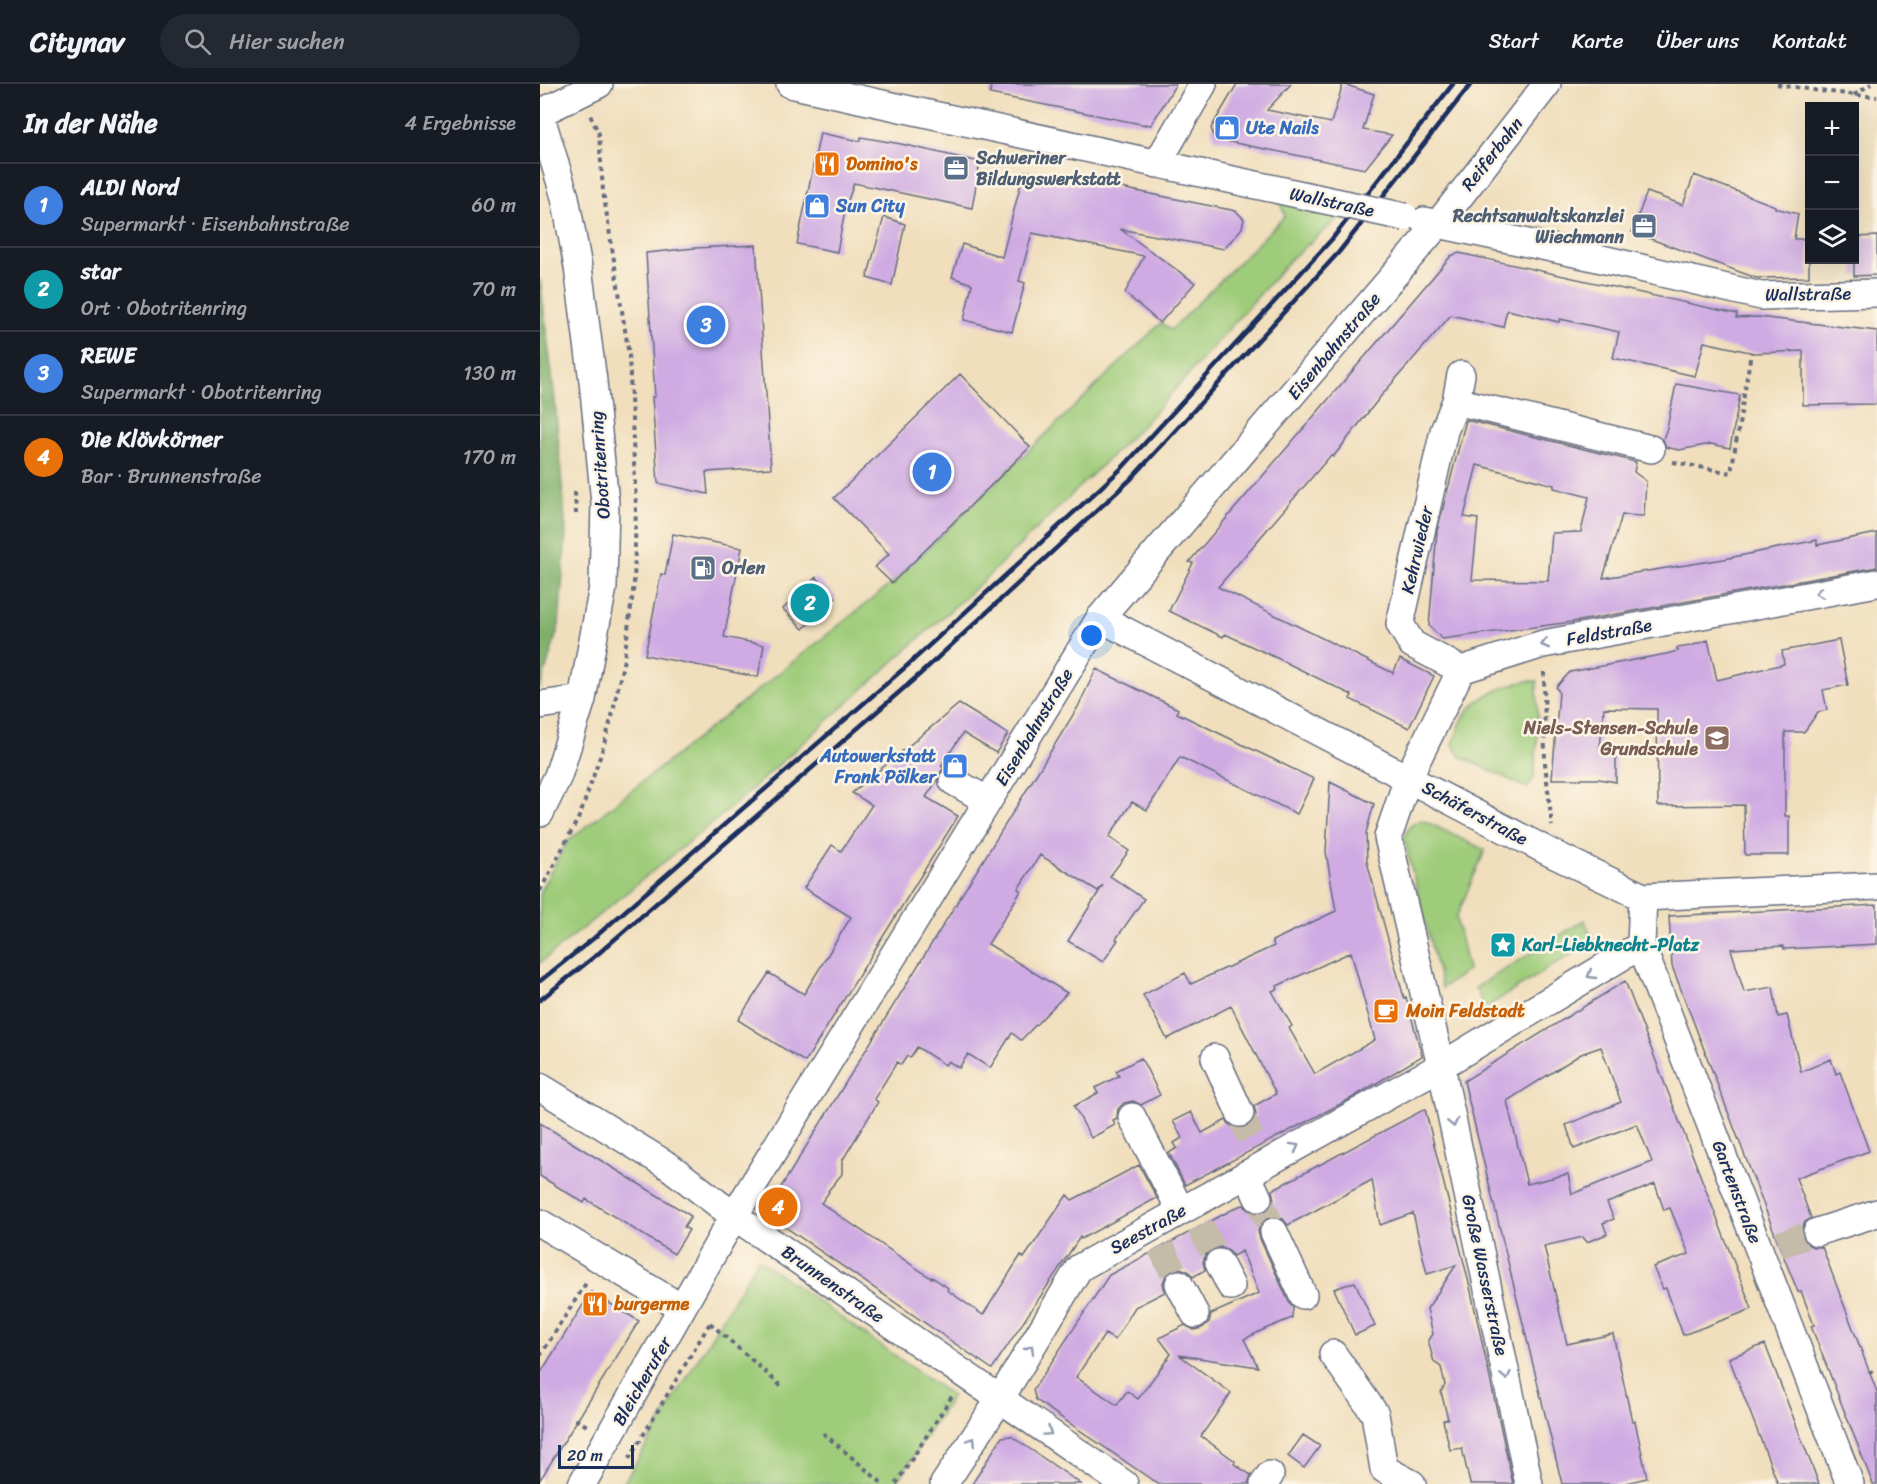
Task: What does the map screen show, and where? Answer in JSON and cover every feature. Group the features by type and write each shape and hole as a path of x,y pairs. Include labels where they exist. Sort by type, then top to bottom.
{"street":[{"path":"540,113 599,84"},
{"name":"Wallstraße","path":"790,84 1578,254 1761,296 1877,293"},
{"path":"1157,164 1203,84"},
{"name":"Reiferbahn","path":"1438,224 1547,84"},
{"name":"Obotritenring","path":"540,113 565,197 578,267 593,381 605,503 603,587 582,699 558,776 540,813"},
{"name":"Eisenbahnstraße","path":"734,1216 1100,618 1438,224"},
{"name":"Kehrwieder","path":"1461,375 1456,401 1444,430 1400,624 1412,644 1461,670"},
{"path":"1456,401 1651,449"},
{"name":"Feldstraße","path":"1461,670 1543,644 1877,583"},
{"name":"Schäferstraße","path":"1100,618 1549,852 1643,897 1877,886"},
{"path":"1461,670 1408,777 1388,837 1441,1066 1641,945"},
{"path":"540,705 582,699"},
{"path":"953,782 988,801"},
{"name":"Gartenstraße","path":"1643,897 1641,945 1769,1248 1850,1484"},
{"path":"1215,1058 1240,1113"},
{"name":"Seestraße","path":"944,1484 1000,1398 1079,1268 1156,1237 1256,1171 1441,1066"},
{"name":"Große Wasserstraße","path":"1441,1066 1529,1484"},
{"name":"Brunnenstraße","path":"540,1087 670,1167 734,1216 1124,1484"},
{"path":"1132,1118 1190,1214"},
{"path":"1817,1232 1877,1213"},
{"name":"Bleicherufer","path":"582,1484 734,1216"},
{"path":"540,1223 682,1308"},
{"path":"1274,1232 1303,1295"},
{"path":"1179,1284 1195,1314"},
{"path":"1333,1354 1375,1414 1384,1469 1412,1484"}],"path":[{"path":"1777,84 1877,97"},
{"path":"1820,91 1825,84"},
{"path":"1854,95 1871,84"},
{"path":"1676,463 1731,474 1751,353"},
{"path":"575,492 576,523"},
{"path":"1543,644 1545,763 1554,841 1549,852"},
{"path":"540,1356 601,1259"},
{"path":"682,1308 710,1323 781,1386"},
{"path":"626,1464 710,1323"},
{"path":"1869,1373 1877,1369"},
{"path":"896,1484 952,1396 943,1389"},
{"path":"823,1433 883,1484"}],"green space":[{"path":"1275,189 1316,198 1339,218 1292,258 1143,425 983,581 734,805 540,963 540,891 567,842 892,583 1161,323 1171,330 1285,216"},
{"path":"540,279 555,400 566,533 559,625 540,689"},
{"path":"1527,681 1537,681 1538,731 1534,778 1527,788 1459,756 1453,744 1463,718 1476,703 1500,689"},
{"path":"1422,820 1485,850 1456,918 1468,970 1442,988 1404,839 1410,826"},
{"path":"1584,920 1594,940 1485,1008 1475,988"},
{"path":"758,1259 952,1396 896,1484 623,1484"}],"building":[{"path":"991,84 1176,84 1151,125 1144,124 1146,125 990,94"},
{"path":"1237,84 1291,84 1267,110 1331,123 1343,84 1374,94 1363,130 1392,135 1365,169 1215,139 1211,128"},
{"path":"820,133 860,141 861,137 901,144 980,162 972,208 854,183 846,206 837,252 797,244"},
{"path":"1024,171 1046,175 1046,173 1236,211 1244,219 1242,228 1224,249 1120,229 1195,283 1160,323 1125,293 1144,256 1032,233 1019,281 1025,283 1012,332 964,320 972,284 952,277 962,244 1002,257"},
{"path":"1694,175 1775,206 1775,208 1798,214 1794,239 1805,239 1805,264 1809,264 1809,277 1756,278 1632,232 1647,192 1683,205"},
{"path":"884,217 905,224 892,285 867,278"},
{"path":"1877,236 1877,275 1854,276 1854,264 1859,264 1859,237"},
{"path":"756,245 771,468 706,472 708,494 658,483 646,253"},
{"path":"1459,253 1737,314 1736,318 1758,317 1877,331 1877,404 1803,405 1803,351 1754,353 1704,342 1695,376 1613,358 1619,332 1507,310 1503,327 1451,315 1381,396 1333,457 1331,455 1218,587 1393,673 1400,659 1434,676 1409,728 1350,699 1352,695 1283,661 1225,634 1223,637 1169,611 1193,563 1189,562 1451,256"},
{"path":"960,374 1030,447 892,583 875,567 889,554 834,498"},
{"path":"1676,384 1740,395 1730,448 1711,444 1679,450 1666,447 1663,439"},
{"path":"1466,420 1636,462 1634,472 1646,481 1644,516 1622,515 1603,578 1724,559 1817,540 1817,545 1877,533 1877,567 1579,621 1442,639 1429,626 1437,531","holes":["1477,465 1554,485 1554,488 1589,497 1581,532 1552,533 1548,581 1472,580 1478,519 1464,517"]},
{"path":"673,534 742,548 724,637 764,645 758,677 645,655 661,574 665,575"},
{"path":"816,577 836,598 803,629 783,609"},
{"path":"1708,640 1717,680 1784,664 1782,651 1839,640 1848,685 1823,690 1827,710 1818,712 1804,732 1785,732 1785,816 1789,816 1789,855 1745,855 1744,805 1658,806 1657,709 1604,708 1600,748 1616,758 1616,782 1599,779 1552,779 1559,692 1556,687 1570,672 1666,654 1678,651 1677,648"},
{"path":"1096,669 1178,709 1177,713 1314,779 1297,814 1180,757 1147,810 1132,802 1109,837 1129,851 1110,876 1144,899 1103,962 1068,941 1103,885 1098,891 1040,855 1018,889 1021,891 988,944 1067,993 1021,1040 1012,1033 990,1068 968,1054 959,1068 948,1061 945,1065 917,1047 910,1058 907,1056 901,1065 897,1062 874,1099 878,1102 842,1161 842,1174 821,1203 948,1288 947,1290 983,1315 1021,1255 1024,1258 1067,1195 1072,1200 1139,1165 1157,1198 1081,1239 1080,1237 992,1369 765,1213 1078,707"},
{"path":"959,704 1008,734 996,753 963,733 941,766 944,768 926,797 958,816 805,1062 738,1020 769,973 804,994 851,917 804,888 832,845 841,851 872,805 852,793"},
{"path":"1330,782 1374,804 1366,833 1367,862 1422,1056 1350,1099 1185,1185 1169,1153 1177,1148 1174,1143 1182,1138 1173,1121 1191,1112 1202,1133 1226,1120 1231,1126 1239,1129 1246,1128 1256,1115 1254,1106 1276,1094 1231,1006 1167,1039 1143,995 1185,973 1191,984 1274,946 1272,941 1336,911 1326,852","holes":["1351,952 1375,1040 1315,1074 1289,1028 1292,1026 1272,991 1278,989 1277,986"]},
{"path":"1877,905 1877,944 1784,949 1783,946 1731,949 1744,992 1773,987 1778,1017 1787,1015 1801,1072 1831,1059 1836,1074 1840,1072 1869,1151 1796,1178 1811,1218 1802,1228 1802,1237 1807,1244 1813,1247 1822,1247 1877,1392 1877,1484 1873,1484 1811,1326 1814,1325 1801,1291 1798,1292 1783,1255 1672,966 1669,916"},
{"path":"1625,981 1752,1309 1683,1335 1666,1288 1663,1289 1653,1267 1689,1254 1670,1208 1664,1210 1655,1184 1607,1203 1614,1219 1603,1223 1607,1234 1587,1242 1583,1237 1544,1246 1567,1344 1613,1334 1647,1478 1622,1484 1562,1484 1464,1081","holes":["1601,1047 1621,1102 1566,1125 1574,1149 1637,1124 1652,1162 1572,1194 1568,1174 1527,1184 1507,1101 1581,1054"]},
{"path":"1141,1058 1160,1095 1141,1105 1133,1101 1124,1103 1118,1109 1117,1118 1113,1120 1115,1125 1091,1138 1074,1106 1098,1093 1095,1088 1119,1076 1116,1071"},
{"path":"1425,1109 1470,1287 1513,1484 1470,1484 1462,1448 1450,1450 1443,1420 1448,1419 1441,1392 1445,1385 1441,1367 1434,1362 1429,1344 1433,1334 1427,1309 1456,1265 1427,1274 1413,1213 1380,1225 1372,1180 1288,1225 1283,1219 1275,1216 1261,1223 1258,1231 1260,1239 1293,1307 1292,1318 1244,1339 1258,1367 1179,1355 1231,1393 1201,1436 1251,1475 1248,1484 1158,1484 1036,1400 1033,1390 1109,1275 1239,1206 1244,1205 1256,1214 1265,1212 1274,1200 1272,1190","holes":["1219,1247 1227,1249 1233,1256 1242,1251 1259,1293 1211,1314 1209,1322 1202,1328 1194,1330 1185,1325 1159,1338 1171,1354 1138,1399 1127,1391 1117,1405 1076,1377 1105,1334 1115,1340 1135,1307 1165,1292 1163,1283 1171,1270 1180,1268 1188,1271 1193,1277 1205,1270 1203,1262 1211,1249"]},
{"path":"540,1123 691,1216 684,1227 689,1230 674,1254 586,1199 584,1203 540,1176"},
{"path":"1355,1282 1375,1326 1355,1335 1334,1289"},
{"path":"591,1292 639,1321 540,1480 540,1374"},
{"path":"1765,1344 1819,1484 1778,1484 1729,1358"},
{"path":"1303,1435 1320,1446 1304,1468 1288,1456"},
{"path":"1011,1436 1081,1484 972,1484 1002,1437"}],"tunnel":[{"path":"1240,1113 1255,1148"},
{"path":"1258,1198 1274,1232"},
{"path":"1200,1226 1219,1263"},
{"path":"1779,1245 1817,1232"},
{"path":"1161,1247 1179,1284"}],"railway":[{"path":"540,981 594,938 909,664 1122,468 1332,239 1453,84"},
{"path":"540,1000 599,953 919,675 1131,479 1339,252 1471,84"}],"place":[{"name":"Ute Nails","path":"1227,128"},
{"name":"Domino's","path":"827,164"},
{"name":"Schweriner Bildungswerkstatt","path":"956,168"},
{"name":"Sun City","path":"817,206"},
{"name":"Rechtsanwaltskanzlei Wiechmann","path":"1644,226"},
{"name":"REWE","path":"706,325"},
{"name":"ALDI Nord","path":"932,472"},
{"name":"Orlen","path":"703,568"},
{"name":"star","path":"810,603"},
{"name":"Niels-Stensen-Schule Grundschule","path":"1717,738"},
{"name":"Autowerkstatt Frank Pölker","path":"955,766"},
{"name":"Karl-Liebknecht-Platz","path":"1503,945"},
{"name":"Moin Feldstadt","path":"1386,1011"},
{"name":"Die Klövkörner","path":"778,1207"},
{"name":"burgerme","path":"595,1304"}]}
